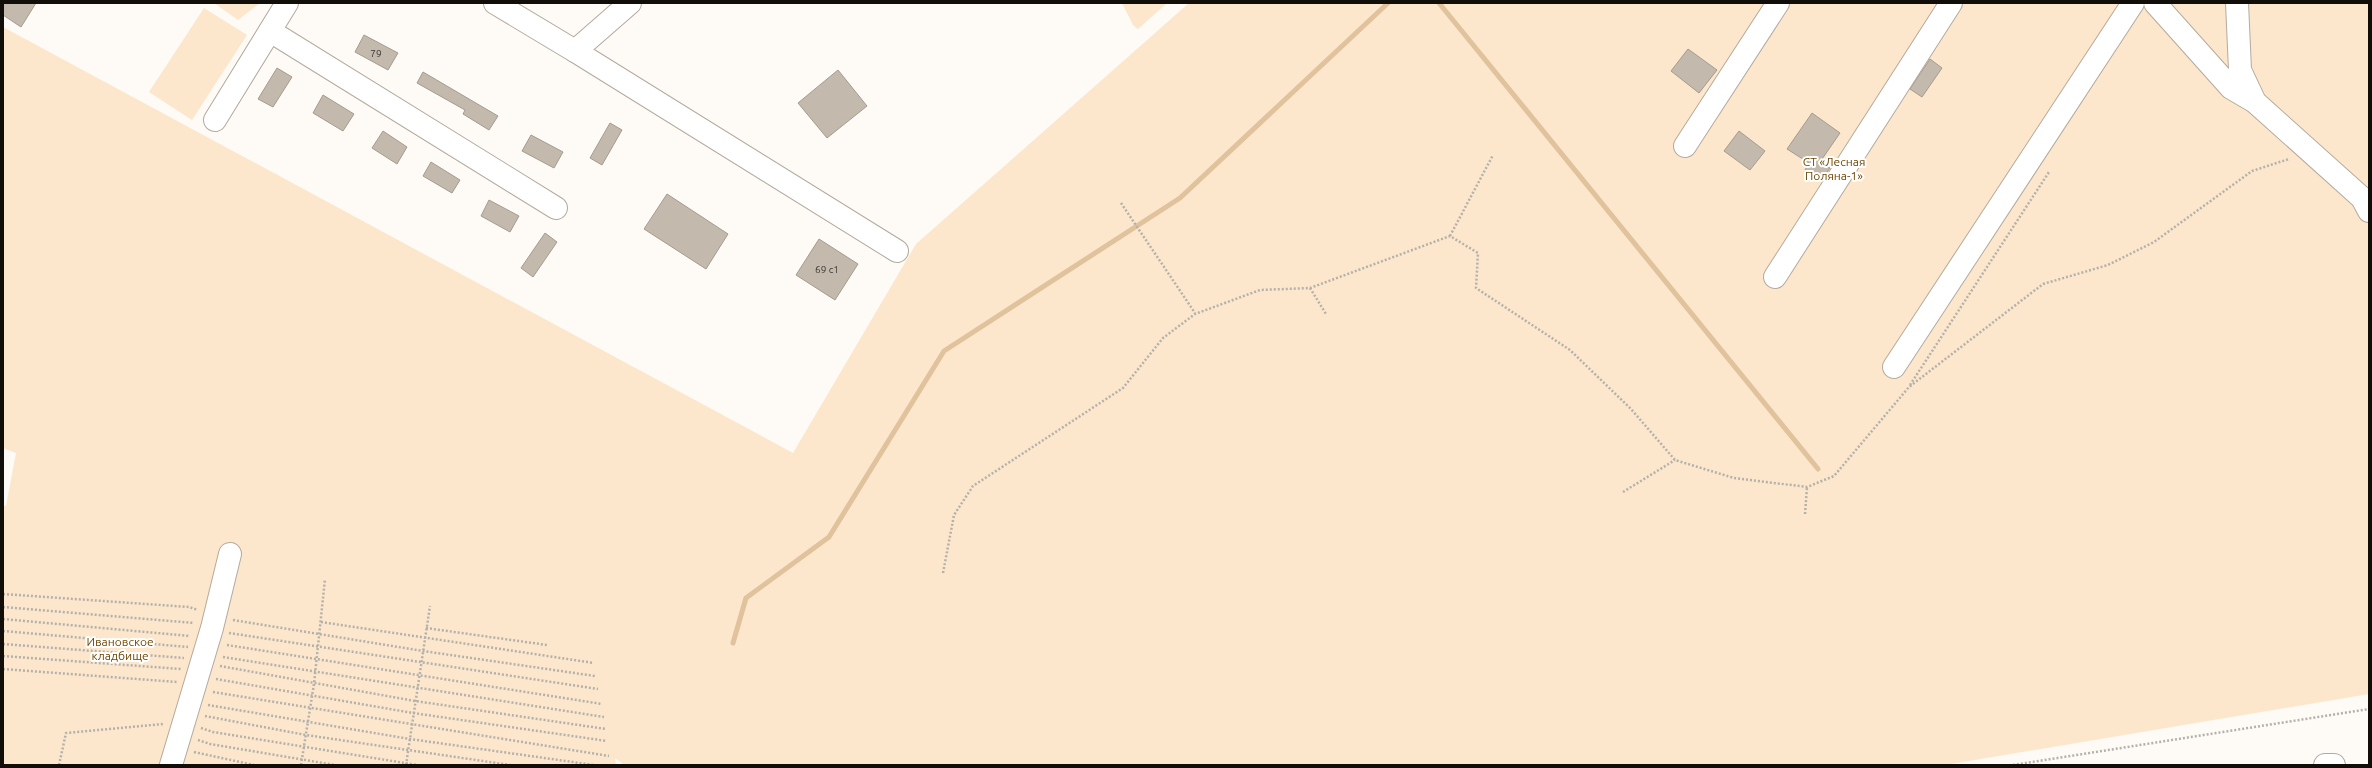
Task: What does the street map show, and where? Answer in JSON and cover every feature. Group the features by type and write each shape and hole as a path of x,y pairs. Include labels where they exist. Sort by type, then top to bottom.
{"street":[{"path":"215,120 287,3"},
{"path":"495,3 897,251"},
{"path":"575,51 630,3"},
{"path":"1685,146 1778,3"},
{"path":"1775,277 1951,3"},
{"path":"1894,366 2133,3"},
{"path":"2155,3 2231,88 2255,102 2367,202"},
{"path":"2237,3 2240,70 2255,102"},
{"path":"270,31 556,208"},
{"path":"194,691 230,554"},
{"path":"2325,765 2334,765"}],"path":[{"path":"1909,387 2043,284 2108,265 2154,242 2252,171 2311,152"},
{"path":"943,573 954,516 972,486 1123,388 1163,338 1195,314 1260,290 1310,288 1450,236 1493,155"},
{"path":"1450,236 1478,253 1476,288 1570,350 1631,409 1675,460 1734,478 1806,487 1834,476 1909,387 2049,172"},
{"path":"1120,203 1142,233 1195,314"},
{"path":"1310,288 1326,314"},
{"path":"1623,492 1675,460"},
{"path":"1805,514 1806,487"},
{"path":"301,765 314,684 325,579"},
{"path":"3,594 188,607 194,691"},
{"path":"406,764 430,606"},
{"path":"3,607 186,621 194,691"},
{"path":"3,619 183,634 207,756 254,765"},
{"path":"321,622 594,663"},
{"path":"426,628 547,644"},
{"path":"3,631 181,646 210,744 335,765"},
{"path":"59,765 66,733 166,724 239,635 598,689"},
{"path":"194,691 320,635 595,676"},
{"path":"3,644 179,657 213,732 417,765"},
{"path":"3,656 177,668 217,719 306,735 510,765"},
{"path":"194,691 233,659 604,716"},
{"path":"194,691 316,660 602,704"},
{"path":"3,669 174,681 194,691 220,708 410,739 594,765"},
{"path":"194,691 314,684 415,701 606,729"},
{"path":"194,691 312,697 607,741"},
{"path":"194,691 609,756"},
{"path":"2014,765 2369,709"}],"green space":[{"path":"214,3 260,3 238,20"},
{"path":"1122,3 1167,3 1138,29 1133,25"},
{"path":"1189,3 2369,3 2369,694 1945,765 624,765 615,758 616,765 3,765 3,506 6,506 16,453 3,448 3,27 793,453 916,244"},
{"path":"204,8 247,35 192,120 149,92"}],"building":[{"path":"3,3 36,3 21,27 3,15"},
{"path":"364,35 398,53 388,70 355,52"},
{"path":"1688,49 1717,70 1699,93 1671,71"},
{"path":"1930,59 1942,68 1922,97 1910,89"},
{"path":"277,68 292,77 273,107 258,99"},
{"path":"838,70 867,106 827,138 798,103"},
{"path":"423,72 498,116 489,130 463,114 465,110 417,83"},
{"path":"323,95 354,114 343,131 313,113"},
{"path":"1812,113 1840,133 1820,162 1830,168 1821,181 1805,170 1809,163 1787,149"},
{"path":"610,123 622,130 602,165 590,158"},
{"path":"383,131 407,147 397,164 372,148"},
{"path":"1739,131 1765,151 1750,170 1724,151"},
{"path":"531,135 563,152 554,168 522,151"},
{"path":"431,162 460,180 452,193 423,176"},
{"path":"667,194 728,234 706,269 644,229"},
{"path":"489,200 519,216 510,232 481,216"},
{"path":"545,233 557,242 533,277 521,268"},
{"path":"819,239 858,264 835,300 796,275"}],"waterway":[{"path":"733,643 746,598 829,537 944,351 1180,198 1388,3"},
{"path":"1439,3 1818,469"}],"park label":[{"name":"СТ «Лесная Поляна-1»","path":"1834,169"},
{"name":"Ивановское кладбище","path":"120,649"}]}
